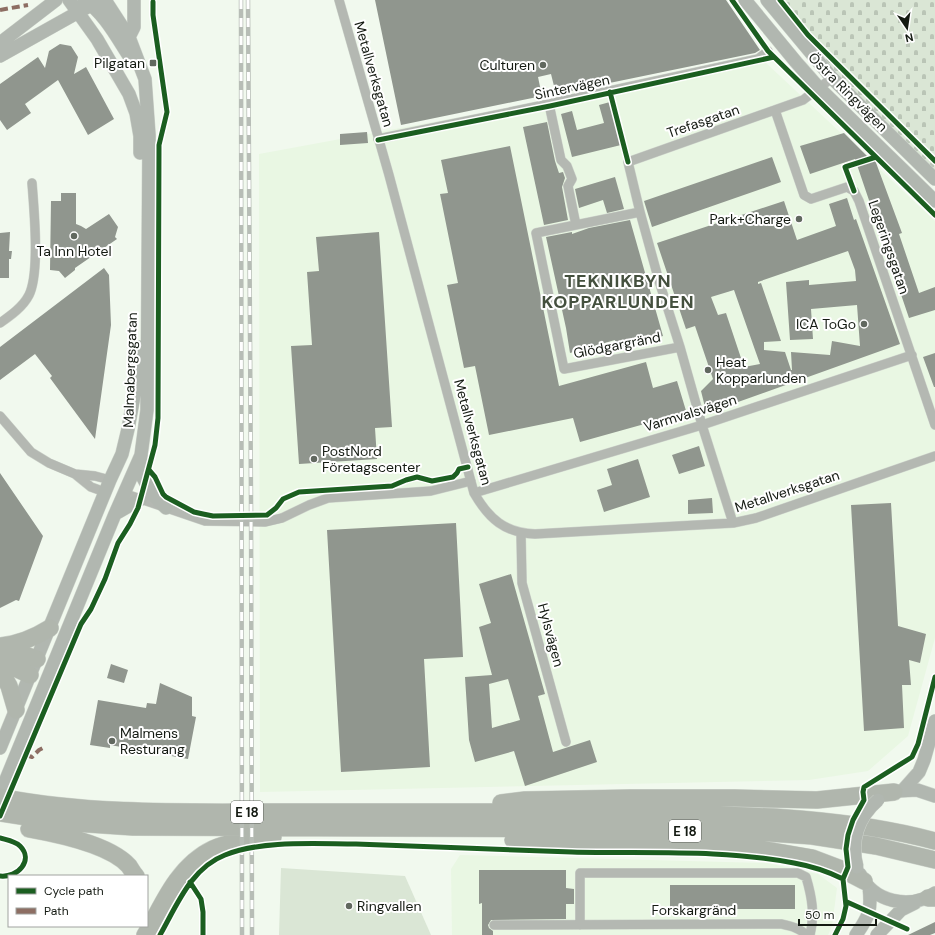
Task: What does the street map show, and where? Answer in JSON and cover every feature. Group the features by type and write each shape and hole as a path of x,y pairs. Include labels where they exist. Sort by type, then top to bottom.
{"highway":[{"path":"0,646 28,640 50,628"},
{"path":"0,646 45,662"},
{"path":"0,664 15,668 30,675"},
{"path":"0,670 10,686 16,710"},
{"name":"E 18","path":"445,812 525,800 734,798 817,800 898,791"},
{"name":"E 18","path":"0,795 52,805 106,810 198,812 624,813 771,817 841,823 913,835 935,841"},
{"name":"E 18","path":"3,814 96,826 152,828 644,829 757,832 812,836 838,840 882,847 935,860"},
{"name":"E 18","path":"3,814 16,827 51,833 87,843 108,851 128,865 135,875"},
{"name":"E 18","path":"145,935 178,878 196,859 210,850 223,845 281,836 298,829"},
{"name":"E 18","path":"432,829 460,837 497,840 722,846 760,849 812,858 863,878"}],"main road":[{"path":"0,43 56,0"},
{"name":"Malmabergsgatan","path":"0,795 46,680 45,662 50,628 107,486 122,454 137,379 139,355 140,136 136,113 129,94 97,39 69,0"},
{"name":"Malmabergsgatan","path":"0,748 30,675 45,662 115,514 141,455 147,410 149,135 145,79 129,37 105,0"},
{"path":"129,37 134,27 134,0"},
{"name":"Östra Ringvägen","path":"745,0 819,88 935,200"},
{"name":"Östra Ringvägen","path":"767,0 832,78 935,179"},
{"path":"0,56 77,12 89,1 101,14 129,56 137,56"},
{"path":"141,455 142,476 152,494 166,508"},
{"path":"107,486 123,493"},
{"path":"115,514 141,499"},
{"path":"30,675 46,680"},
{"path":"856,935 867,919 871,908 854,849 857,829 865,813 878,800 898,791 919,772 935,721"},
{"name":"E 18","path":"898,791 918,790 935,796"},
{"name":"E 18","path":"863,878 881,896 893,901 906,902 929,897"},
{"path":"877,935 902,910 929,897"}],"street":[{"name":"Metallverksgatan","path":"340,0 389,175 474,493 490,516 507,528 521,534 733,523 756,518 935,456"},
{"name":"Sintervägen","path":"378,139 758,59 768,51"},
{"name":"Trefasgatan","path":"640,213 628,162 803,100 832,78"},
{"path":"549,104 561,160 567,166 572,179 568,186 576,225"},
{"name":"Legeringsgatan","path":"775,110 804,195 812,199 847,187 854,190 935,425"},
{"path":"0,323 12,314 24,301 32,286 35,269 35,228 32,183"},
{"path":"640,213 702,425 733,523"},
{"name":"Glödgargränd","path":"640,213 536,233 564,369 680,347"},
{"name":"Varmvalsvägen","path":"474,493 702,425 912,355"},
{"path":"0,416 31,452 50,463 75,474 91,487 107,486"},
{"path":"75,474 96,476 107,486"},
{"path":"123,493 205,521 265,522 282,518 328,498 431,491 471,481"},
{"name":"Hylsvägen","path":"521,534 522,583 566,742"},
{"path":"580,925 580,873 798,873 806,878 813,908 814,923 810,935"},
{"name":"Forskargränd","path":"494,925 781,924 803,931 806,935"}],"shaded area":[{"path":"764,61 935,221 935,638 908,736 868,771 809,780 260,792 259,154"},
{"path":"460,855 767,863 818,874 837,888 832,926 828,935 452,935 451,869"}],"green space":[{"path":"778,0 935,0 935,170 840,77 798,28"},
{"name":"Ringvallen","path":"281,868 405,876 431,935 279,935"}],"building":[{"name":"Culturen","path":"375,0 726,0 760,50 755,53 556,94 551,74 538,77 542,96 401,125"},
{"path":"60,44 71,46 78,57 74,74 86,67 114,119 88,135 58,80 25,104 31,113 7,130 0,120 0,84 38,57 45,68 49,51"},
{"path":"610,102 621,145 572,157 561,114 572,111 577,130 604,123 599,105"},
{"path":"547,122 555,161 559,173 563,172 565,178 562,187 568,220 544,225 523,127"},
{"path":"367,132 368,143 340,145 340,134"},
{"path":"844,133 872,161 875,160 902,233 899,234 919,293 935,287 935,310 909,318 855,159 810,174 800,146"},
{"path":"510,146 559,386 646,362 653,388 677,381 687,414 667,420 666,418 580,442 573,418 489,435 475,366 464,368 447,285 458,283 440,194 448,193 441,160"},
{"path":"772,157 781,182 652,227 644,201"},
{"path":"615,177 624,209 607,213 603,200 579,208 575,189"},
{"path":"61,193 76,193 76,224 86,229 109,214 118,227 115,237 117,239 75,268 75,270 65,278 59,271 50,270 51,201 61,201"},
{"path":"847,198 854,220 856,219 900,344 724,407 706,411 701,391 713,379 695,326 686,329 657,243 784,201 797,240 836,226 829,204","holes":["848,251 855,270 856,281 809,285 809,280 786,282 790,340 813,339 811,309 857,305 860,346 832,341 830,355 791,352 791,370 785,352 764,350 764,342 781,341 761,283 758,284 758,282","734,290 755,350 760,364 744,367 726,313 718,315 711,297"]},
{"path":"630,220 663,336 617,350 615,340 570,353 546,237 572,232 572,234 589,228"},
{"path":"10,232 9,251 12,251 11,259 9,259 9,278 0,278 0,233"},
{"path":"379,232 392,427 375,428 377,459 299,464 291,346 312,345 307,272 319,271 316,237"},
{"path":"104,268 109,275 111,325 95,439 50,378 52,376 35,354 0,380 0,347"},
{"path":"935,353 935,387 934,387 923,357"},
{"path":"699,446 705,466 679,474 672,455"},
{"path":"638,459 650,497 604,512 597,490 612,485 607,469"},
{"path":"0,473 43,536 19,601 16,600 0,608"},
{"path":"712,498 713,513 688,514 688,500"},
{"path":"891,503 898,626 926,634 920,663 909,660 911,685 902,685 904,728 864,731 851,505"},
{"path":"456,523 463,657 424,659 430,767 341,772 327,530"},
{"path":"511,574 545,694 538,696 553,752 590,740 597,762 525,786 514,751 475,762 469,740 465,677 492,675 479,627 491,623 479,584","holes":["508,679 520,720 492,728 489,684"]},
{"path":"111,664 128,670 124,683 107,678"},
{"path":"160,683 192,697 192,716 196,717 188,759 110,745 110,748 90,745 98,700 146,708 147,703 156,704"},
{"path":"479,870 566,870 566,888 574,889 574,904 566,904 566,919 491,920 488,925 493,931 493,935 482,935 482,903 479,904"},
{"path":"670,885 795,885 795,909 670,909"},
{"path":"935,922 935,933 930,935 908,935"}],"railway":[{"path":"241,0 242,935"},
{"path":"248,0 252,935"}],"marked path":[{"path":"0,10 28,5"},
{"path":"26,755 32,757 43,748"}],"cycle path":[{"path":"732,0 768,51 935,215"},
{"path":"780,0 808,35 935,161"},
{"path":"0,816 81,624 91,609 105,579 118,543 138,508 155,445 158,418 159,145 167,112 153,15 153,2"},
{"path":"378,140 550,106 774,57"},
{"path":"610,92 628,162"},
{"path":"854,191 845,167 876,157"},
{"path":"149,470 155,477 166,497 194,512 213,516 267,515 276,508 283,499 299,492 392,486 417,477 432,481 453,477 459,469 468,467"},
{"path":"835,935 843,919 846,906 843,879 848,867 846,849 848,835 853,820 864,800 864,787 912,757 918,744 935,677"},
{"path":"0,838 18,844 24,851 25,862 18,871 10,875"},
{"path":"160,935 186,889 203,869 213,861 225,855 240,850 272,845 356,844 572,852 711,854 794,863 819,869 843,879"},
{"path":"0,876 8,876"},
{"path":"190,882 201,899 203,912 203,935"},
{"path":"847,902 907,929"}],"place":[{"name":"Pilgatan","path":"153,63"},
{"name":"Culturen","path":"543,65"},
{"name":"Park+Charge","path":"799,219"},
{"name":"Ta Inn Hotel","path":"74,236"},
{"name":"ICA ToGo","path":"864,324"},
{"name":"Heat Kopparlunden","path":"708,370"},
{"name":"PostNord Företagscenter","path":"314,459"},
{"name":"Malmens Resturang","path":"112,741"},
{"name":"Ringvallen","path":"349,906"}],"district":[{"name":"TEKNIKBYN KOPPARLUNDEN","path":"618,291"}]}
